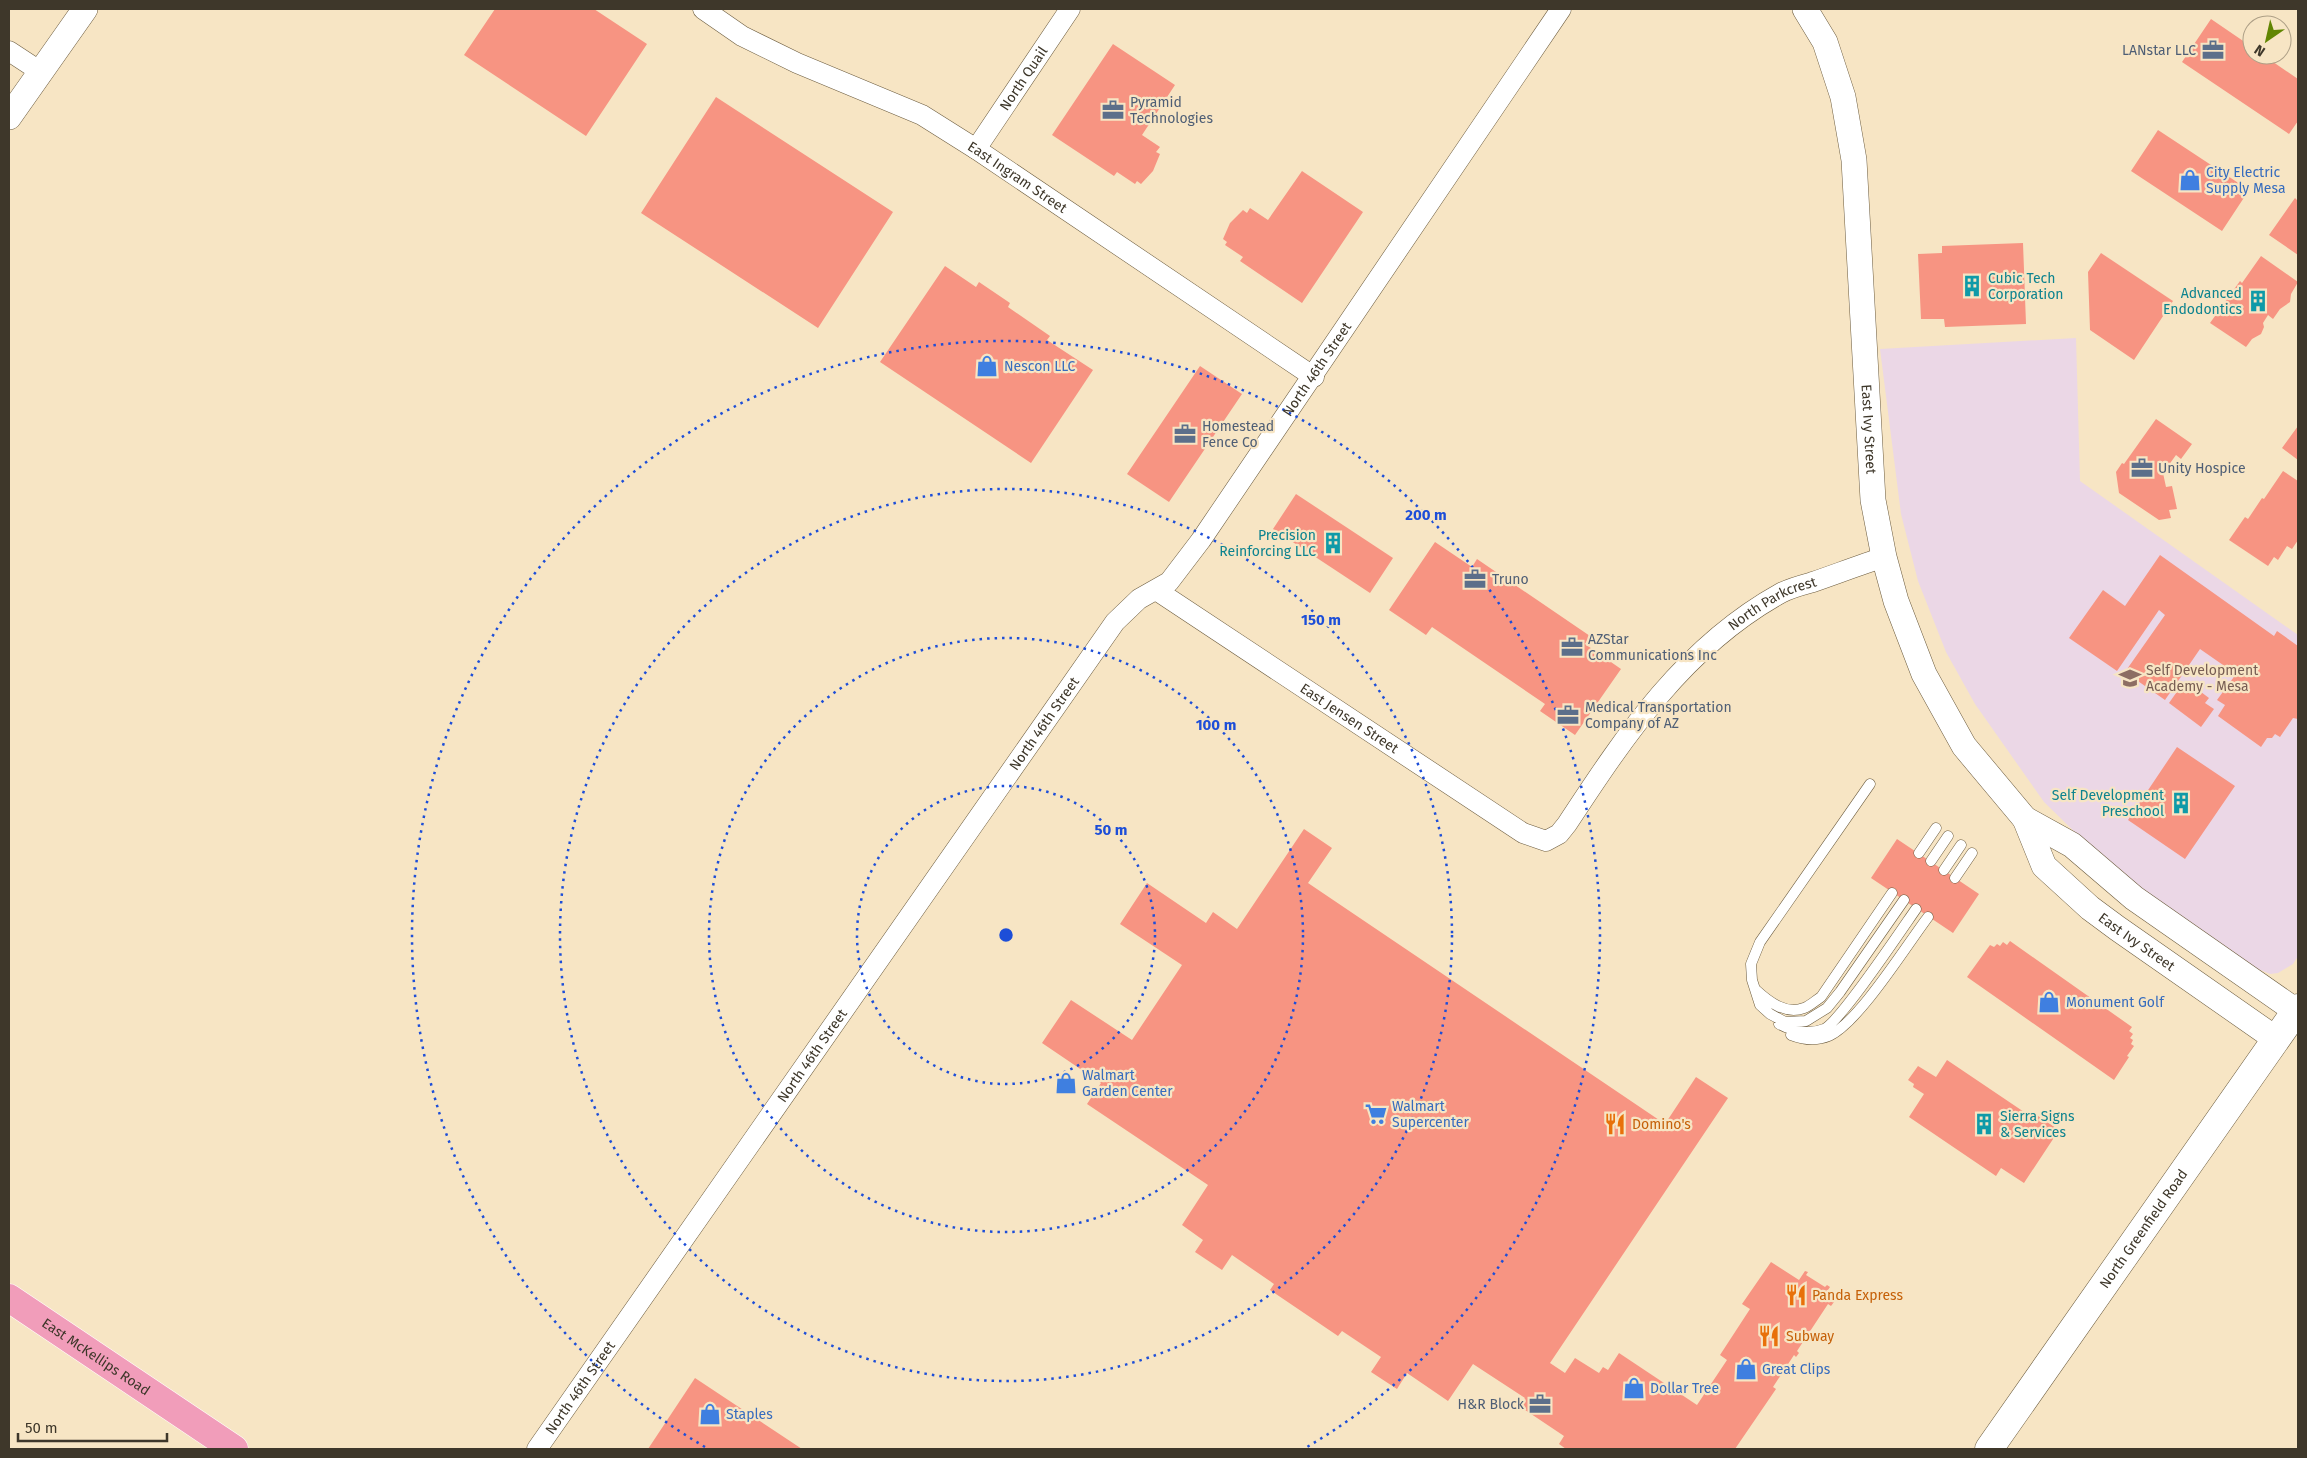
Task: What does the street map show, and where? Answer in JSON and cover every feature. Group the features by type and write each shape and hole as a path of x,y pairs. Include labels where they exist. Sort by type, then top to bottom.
{"main road":[{"name":"North Greenfield Road","path":"1989,1449 2297,1010"},
{"name":"East McKellips Road","path":"9,1298 234,1449"}],"street":[{"path":"9,117 85,9"},
{"name":"East Ingram Street","path":"703,9 750,40 796,63 922,115 976,148 1314,377"},
{"name":"North Quail","path":"976,148 1070,9"},
{"name":"North 46th Street","path":"537,1449 1115,622 1139,599 1169,582 1202,540 1562,9"},
{"name":"East Ivy Street","path":"1805,9 1824,42 1843,97 1854,160 1873,500 1884,557 1911,645 1938,703 1964,746 2025,819 2044,866 2084,902 2139,944 2276,1039"},
{"path":"9,51 41,72"},
{"name":"North Parkcrest","path":"1546,841 1559,834 1567,824 1626,737 1664,688 1680,670 1737,621 1782,592 1884,557"},
{"name":"East Jensen Street","path":"1156,590 1515,828 1523,833 1546,841"},
{"name":"East Ivy Street","path":"2025,819 2072,845 2134,898 2297,1010"}],"lane":[{"path":"1870,784 1760,942 1751,964 1752,980 1760,1005 1792,1036 1808,1040 1829,1036 1851,1021 1928,917"},
{"path":"1919,853 1936,828"},
{"path":"1931,861 1948,836"},
{"path":"1944,870 1961,845"},
{"path":"1955,878 1972,853"},
{"path":"1756,990 1766,1000 1780,1008 1794,1010 1805,1008 1821,997 1892,893"},
{"path":"1770,1014 1785,1022 1806,1021 1827,1008 1904,900"},
{"path":"1779,1025 1800,1032 1824,1029 1840,1013 1916,909"}],"shaded area":[{"name":"Self Development Academy - Mesa","path":"2076,338 2080,481 2298,635 2298,956 2293,964 2278,973 2270,974 2258,969 2148,893 2086,843 2044,802 1975,704 1946,652 1918,581 1901,514 1880,349"}],"building":[{"path":"495,9 594,9 647,44 586,136 464,55"},
{"path":"2211,19 2242,40 2242,65 2278,65 2298,79 2298,121 2289,134 2182,62"},
{"name":"Pyramid Technologies","path":"1113,44 1175,85 1142,135 1160,147 1156,152 1160,154 1153,171 1141,184 1137,181 1135,184 1117,172 1114,176 1052,135"},
{"path":"716,97 893,212 818,328 641,213"},
{"name":"City Electric Supply Mesa","path":"2158,130 2249,190 2222,231 2131,171"},
{"path":"1302,171 1363,212 1302,303 1240,261 1243,257 1225,245 1227,242 1223,239 1230,223 1243,210 1247,213 1250,208 1268,220"},
{"path":"2295,198 2298,201 2298,255 2269,235"},
{"name":"Cubic Tech Corporation","path":"2023,243 2026,324 1945,327 1944,319 1921,319 1918,254 1942,253 1942,246"},
{"path":"2101,253 2173,301 2134,360 2090,330 2088,272"},
{"name":"Advanced Endodontics","path":"2261,256 2298,282 2291,294 2290,302 2280,309 2273,319 2268,315 2263,323 2264,327 2261,334 2252,339 2246,347 2210,323 2240,281 2242,283"},
{"name":"Nescon LLC","path":"945,266 976,287 979,282 1010,303 1008,307 1050,336 1047,340 1093,370 1031,463 880,362"},
{"name":"Homestead Fence Co","path":"1200,366 1242,394 1169,502 1127,474"},
{"name":"Unity Hospice","path":"2156,419 2192,444 2181,459 2176,455 2163,473 2166,487 2172,486 2177,509 2169,510 2171,518 2159,520 2119,493 2116,472 2122,463 2124,464"},
{"path":"2298,426 2298,460 2282,448"},
{"path":"2283,471 2298,481 2298,540 2292,549 2287,546 2278,560 2274,557 2268,566 2229,540 2245,517 2248,519 2262,498 2264,499"},
{"name":"Precision Reinforcing LLC","path":"1296,494 1393,558 1370,593 1273,529"},
{"path":"1435,542 1472,567 1477,559 1590,636 1585,644 1621,669 1575,735 1540,711 1545,704 1432,627 1426,635 1389,610"},
{"path":"2160,555 2274,636 2277,631 2298,646 2298,719 2293,718 2280,737 2275,734 2272,738 2267,738 2261,747 2218,716 2225,705 2217,700 2236,674 2200,649 2165,700 2125,672 2165,615 2159,610 2117,671 2069,638 2103,590 2125,606"},
{"path":"2181,686 2189,692 2193,686 2209,698 2205,703 2214,709 2201,727 2169,703"},
{"name":"Self Development Preschool","path":"2177,747 2235,786 2185,859 2128,820"},
{"name":"Walmart Supercenter","path":"1304,829 1332,848 1308,883 1665,1124 1696,1077 1728,1098 1550,1363 1565,1373 1575,1358 1599,1373 1603,1367 1608,1370 1619,1353 1697,1405 1727,1360 1720,1355 1750,1309 1742,1304 1771,1262 1799,1280 1805,1271 1808,1272 1806,1275 1825,1287 1827,1285 1830,1287 1824,1296 1834,1302 1831,1306 1828,1304 1797,1351 1799,1353 1796,1357 1794,1355 1773,1387 1776,1389 1735,1449 1566,1449 1559,1444 1564,1436 1522,1408 1521,1410 1518,1408 1525,1398 1473,1364 1448,1401 1407,1373 1397,1389 1371,1372 1381,1357 1342,1331 1338,1336 1270,1290 1274,1284 1232,1255 1222,1270 1195,1252 1203,1240 1182,1225 1208,1185 1087,1104 1101,1083 1042,1043 1071,1000 1132,1040 1182,965 1120,924 1147,883 1206,923 1213,912 1237,929"},
{"path":"1897,839 1979,894 1953,933 1871,878"},
{"name":"Monument Golf","path":"2010,941 2132,1027 2129,1031 2133,1034 2130,1038 2133,1040 2131,1044 2134,1046 2114,1080 1967,977 1990,945 1994,947 1997,944 2000,946 2003,942 2007,945"},
{"name":"Sierra Signs & Services","path":"1947,1060 2033,1118 2035,1114 2059,1130 2024,1183 2001,1168 1996,1176 1909,1117 1924,1094 1913,1087 1914,1084 1908,1080 1918,1066 1936,1077"},
{"name":"Staples","path":"695,1378 802,1449 648,1449"}],"place":[{"name":"LANstar LLC","path":"2213,50"},
{"name":"Pyramid Technologies","path":"1113,110"},
{"name":"City Electric Supply Mesa","path":"2190,180"},
{"name":"Cubic Tech Corporation","path":"1972,286"},
{"name":"Advanced Endodontics","path":"2258,301"},
{"name":"Nescon LLC","path":"987,366"},
{"name":"Homestead Fence Co","path":"1185,434"},
{"name":"Unity Hospice","path":"2142,468"},
{"name":"Precision Reinforcing LLC","path":"1333,543"},
{"name":"Truno","path":"1475,579"},
{"name":"AZStar Communications Inc","path":"1572,647"},
{"name":"Self Development Academy - Mesa","path":"2130,678"},
{"name":"Medical Transportation Company of AZ","path":"1568,715"},
{"name":"Self Development Preschool","path":"2181,803"},
{"name":"Monument Golf","path":"2049,1002"},
{"name":"Walmart Garden Center","path":"1066,1083"},
{"name":"Walmart Supercenter","path":"1376,1114"},
{"name":"Domino's","path":"1615,1124"},
{"name":"Sierra Signs & Services","path":"1984,1124"},
{"name":"Panda Express","path":"1796,1295"},
{"name":"Subway","path":"1769,1336"},
{"name":"Great Clips","path":"1746,1369"},
{"name":"Dollar Tree","path":"1634,1388"},
{"name":"H&R Block","path":"1540,1404"},
{"name":"Staples","path":"710,1414"}]}
